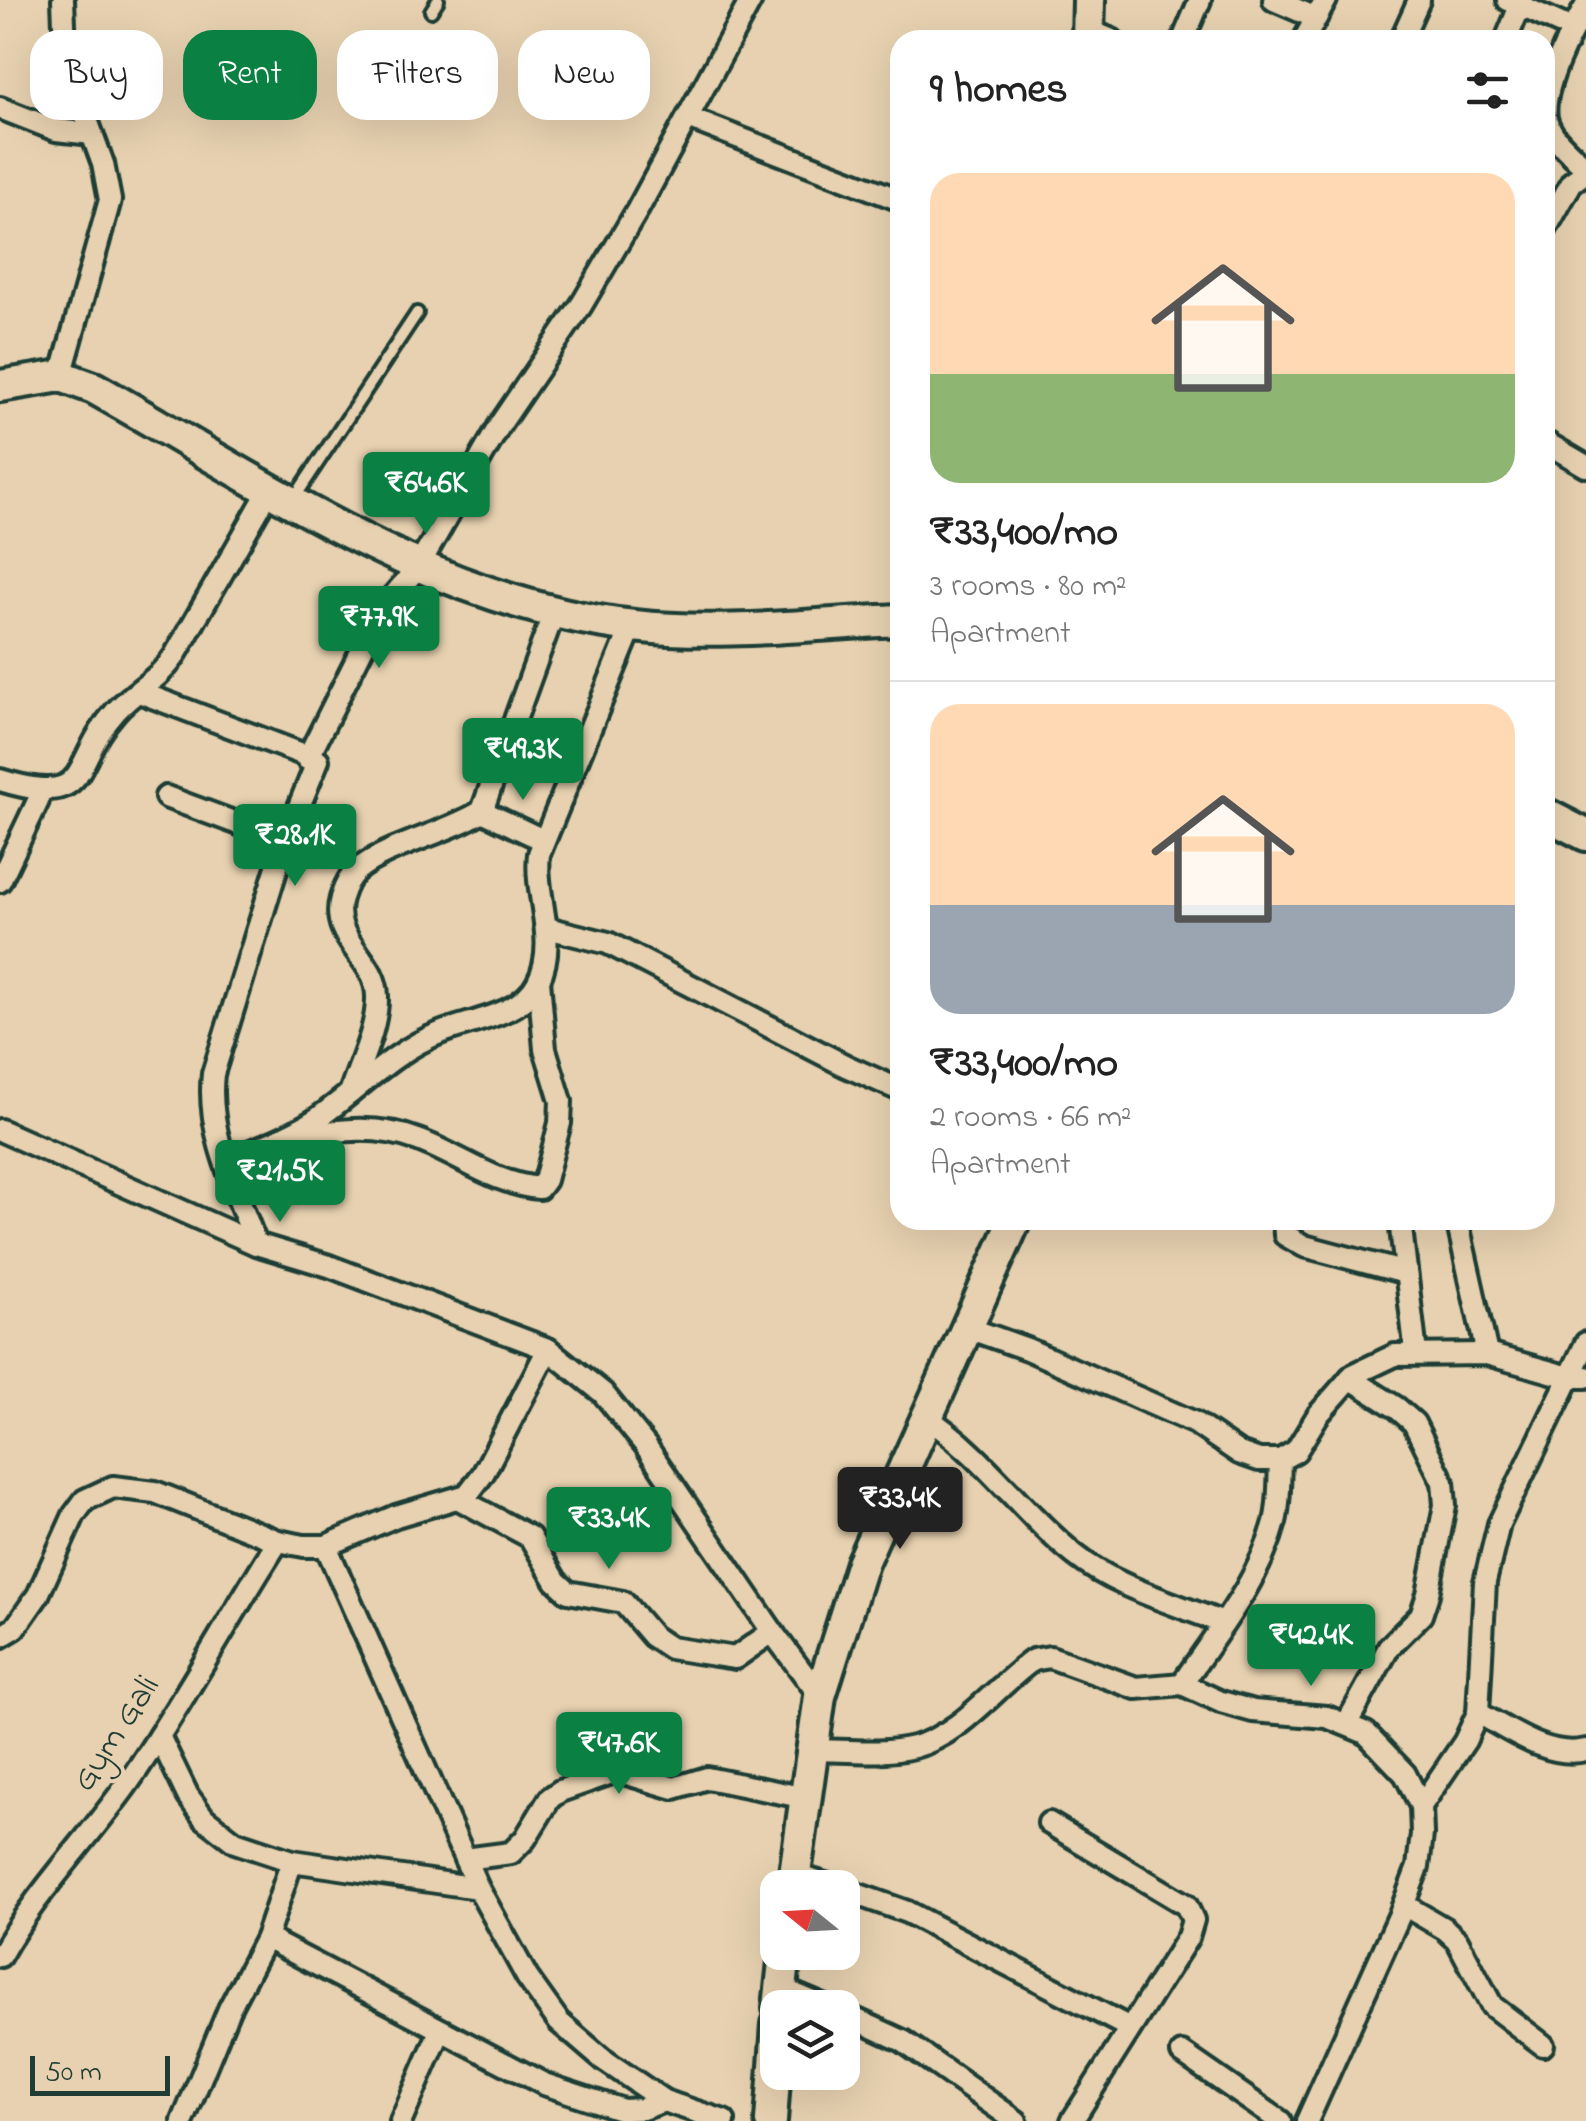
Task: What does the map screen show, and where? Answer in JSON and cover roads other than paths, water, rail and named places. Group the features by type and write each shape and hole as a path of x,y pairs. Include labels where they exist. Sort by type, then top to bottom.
{"main road":[{"path":"0,386 61,376 94,388 281,495 418,567 554,612 632,626 684,629 890,620"},
{"path":"1555,819 1586,835"},
{"path":"796,1870 820,1696 862,1563 1010,1230"},
{"path":"772,2121 774,2090"}],"street":[{"path":"61,376 110,200 104,164 65,48 64,0"},
{"path":"308,756 382,609 418,567 502,424 582,304 750,0"},
{"path":"1187,30 1200,0"},
{"path":"1274,0 1321,9"},
{"path":"1405,30 1419,0"},
{"path":"1508,30 1514,3 1572,28"},
{"path":"1555,74 1572,28 1586,6"},
{"path":"0,108 56,130 92,134"},
{"path":"688,118 890,196"},
{"path":"1555,135 1586,170 1572,182 1555,212"},
{"path":"1555,448 1586,466"},
{"path":"0,780 44,791 58,790 71,783 110,720 167,668 281,495"},
{"path":"350,1093 373,1023 378,994 370,970 341,928 339,905 344,889 359,868 482,811 554,612"},
{"path":"225,1161 284,1138 436,1034 520,1004 539,980 545,964 546,928 537,870 543,840 632,626"},
{"path":"139,692 318,760 318,768 284,841 213,1074 211,1106 225,1161 256,1244"},
{"path":"166,797 284,841"},
{"path":"0,881 38,801"},
{"path":"482,811 543,840"},
{"path":"546,928 608,943 890,1086"},
{"path":"284,1138 357,1128 395,1133 444,1151 476,1170 539,1188 545,1180 561,1112 559,1090 545,1050 539,980"},
{"path":"0,1130 256,1244 329,1266 548,1349 603,1393 646,1446 820,1696"},
{"path":"1285,1230 1304,1246 1406,1273"},
{"path":"1401,1230 1416,1354"},
{"path":"1459,1230 1487,1354"},
{"path":"968,1328 1027,1349 1196,1423 1239,1453 1259,1460 1280,1460 1296,1451 1318,1415 1350,1378 1395,1355 1487,1354 1578,1377"},
{"path":"1421,1806 1465,1742 1478,1713 1486,1582 1500,1524 1578,1377 1586,1343"},
{"path":"0,1637 15,1628 38,1595 74,1515 97,1492 113,1487 155,1492 278,1540 326,1546 396,1516 459,1499 476,1486 548,1349"},
{"path":"1347,1723 1389,1647 1420,1616 1428,1594 1445,1504 1443,1482 1414,1423 1350,1378"},
{"path":"927,1418 962,1443 1076,1556 1110,1577 1223,1622"},
{"path":"1182,1684 1265,1552 1279,1500 1280,1460"},
{"path":"459,1499 530,1537 562,1588 573,1594 624,1602 652,1636 670,1648 734,1658 772,1632"},
{"name":"Gym Gali","path":"0,1956 38,1896 91,1832 159,1736 278,1540"},
{"path":"326,1546 478,1888 527,1978 560,2022 602,2058 664,2101 724,2121"},
{"path":"812,1750 888,1750 937,1738 1026,1666 1050,1657 1136,1688 1182,1684 1253,1711 1302,1713 1347,1723 1383,1748 1405,1774 1421,1806 1418,1867 1307,2121"},
{"path":"1478,1713 1546,1748 1586,1750"},
{"path":"159,1736 188,1796 215,1829 261,1853 478,1888"},
{"path":"465,1859 511,1852 525,1839 550,1798 617,1771 674,1788 707,1778 806,1798"},
{"path":"1049,1823 1191,1912 1188,1937 1072,2121"},
{"path":"183,2121 229,2009 266,1938 292,1861"},
{"path":"860,1896 922,1919 1130,2028"},
{"path":"1404,1905 1456,1940 1492,2006 1543,2045"},
{"path":"266,1938 544,2084 632,2110 664,2101"},
{"path":"860,2022 903,2041 1016,2121"},
{"path":"401,2121 440,2031"},
{"path":"1182,2053 1280,2121"}],"lane":[{"path":"431,12 438,0"},
{"path":"281,495 417,313"}]}
